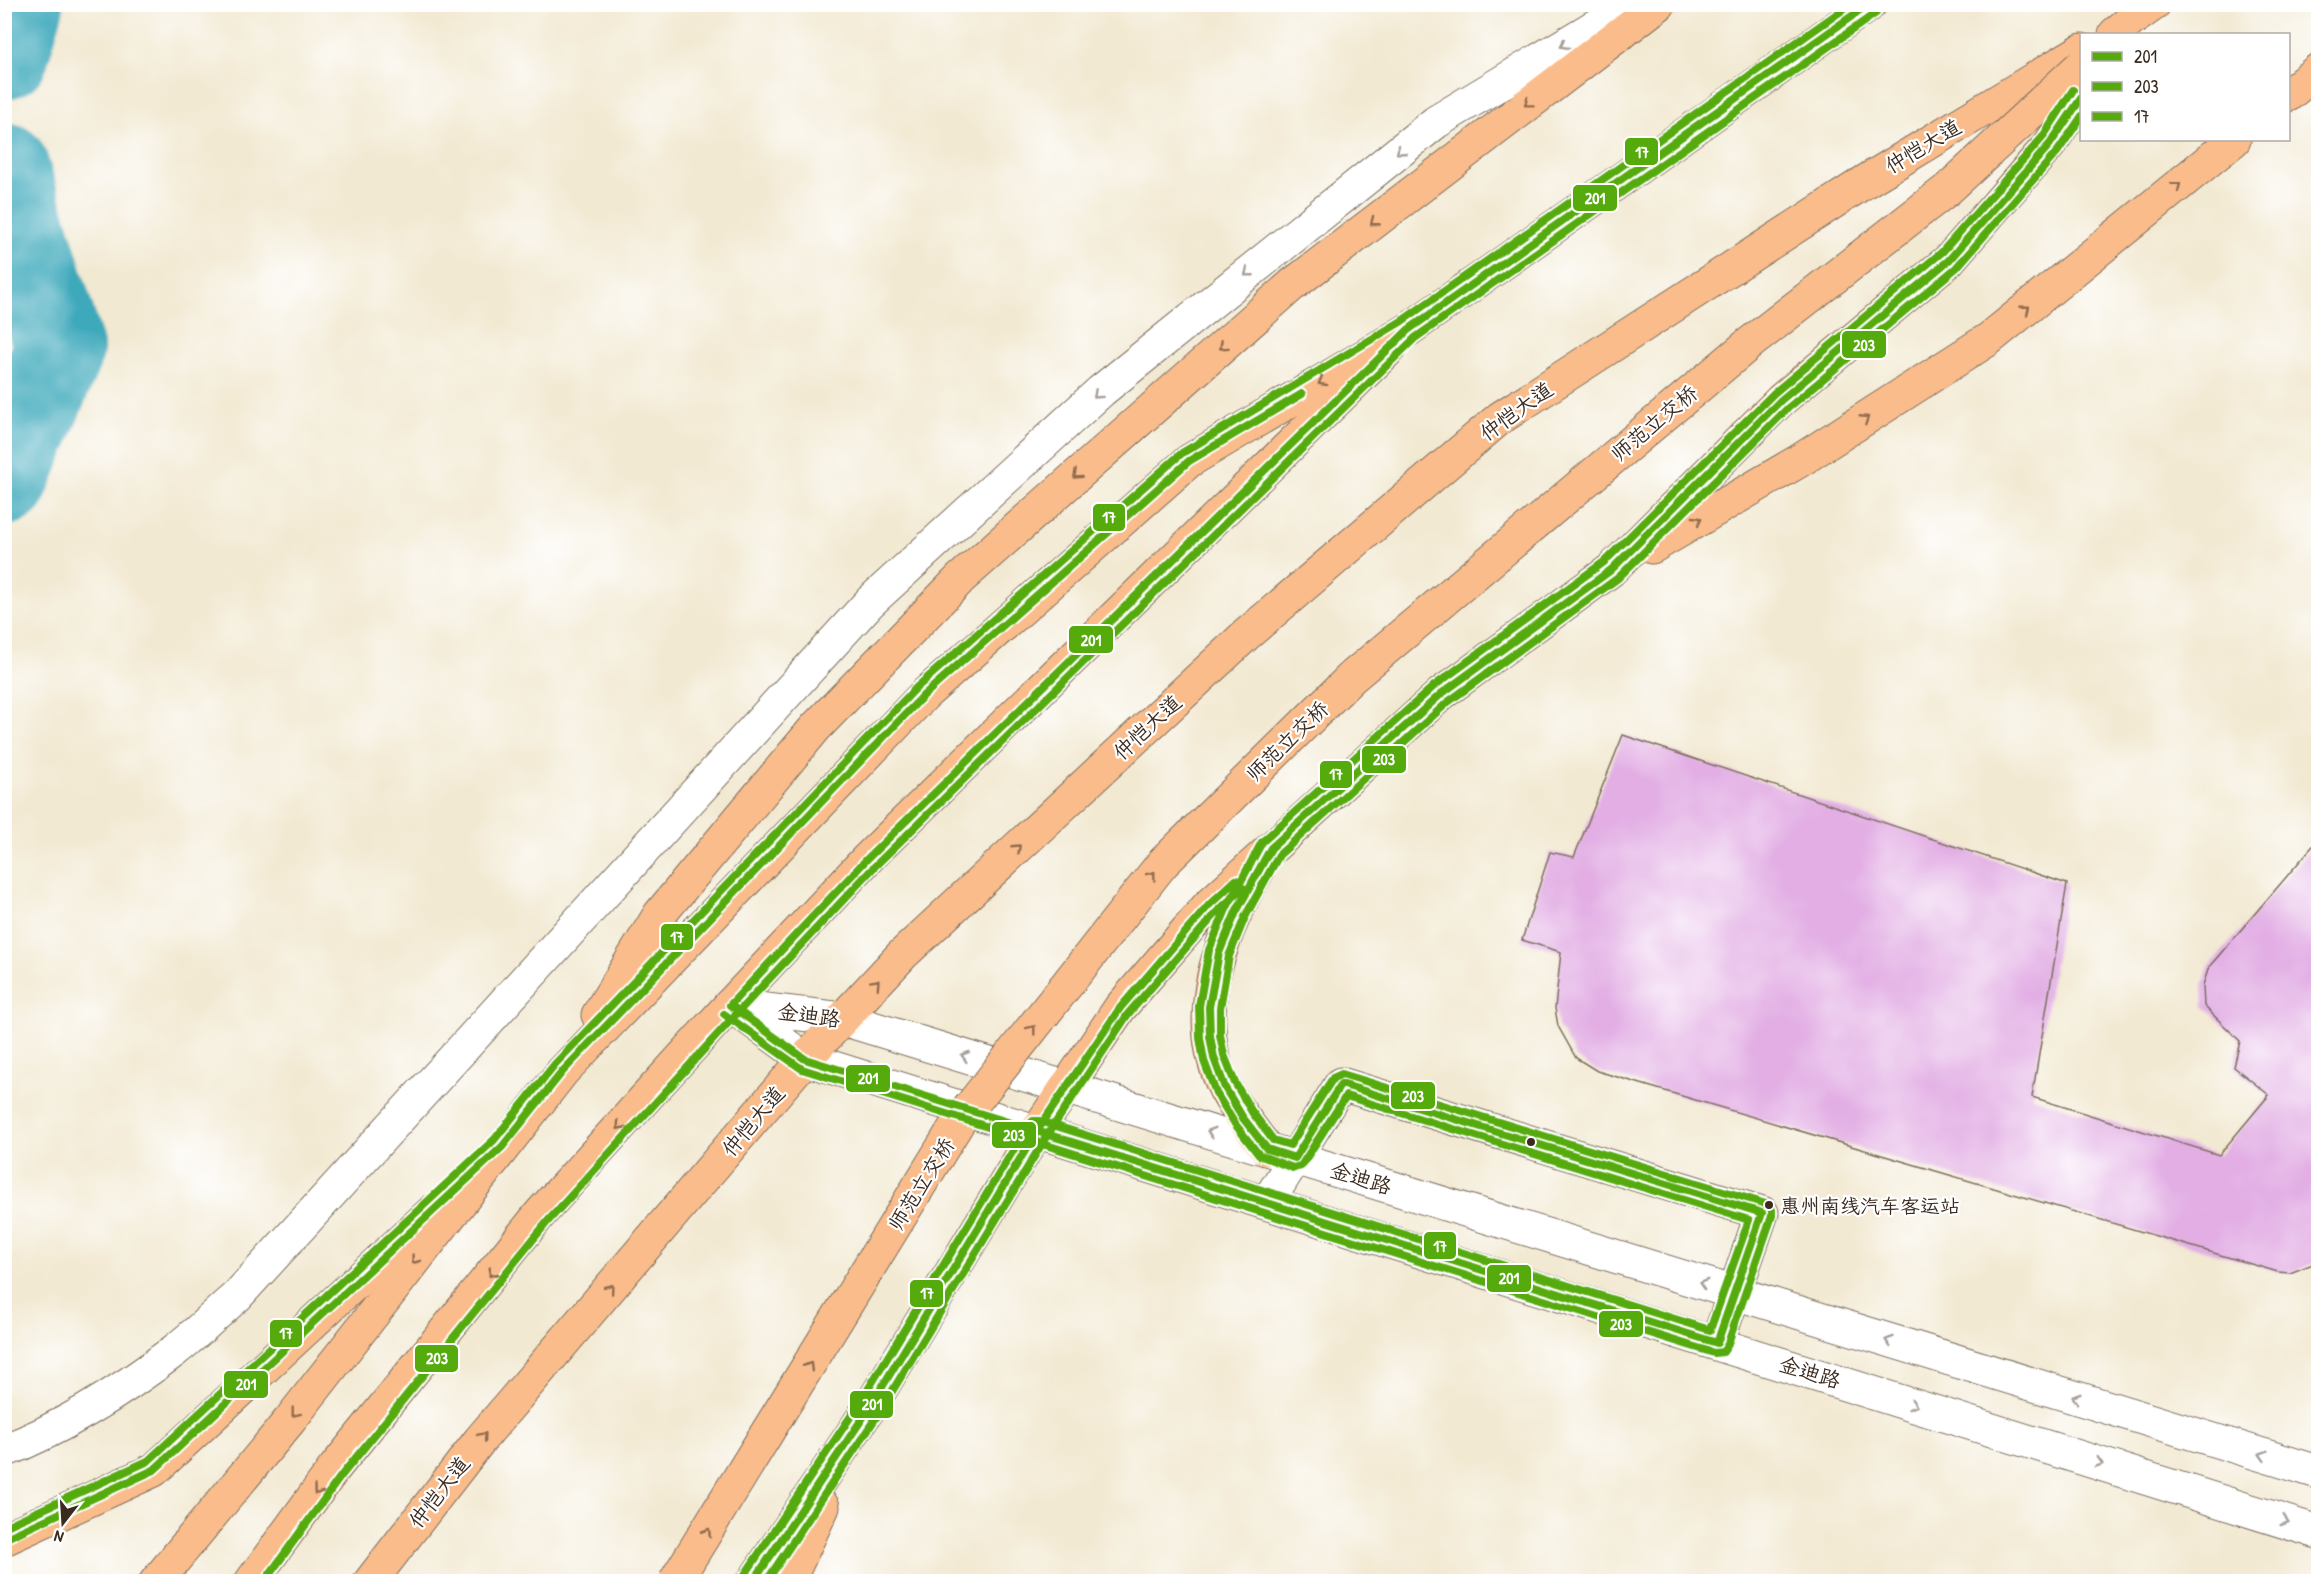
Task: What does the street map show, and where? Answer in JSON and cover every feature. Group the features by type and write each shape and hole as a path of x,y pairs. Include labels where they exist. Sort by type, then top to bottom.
{"main road":[{"path":"563,1071 660,914 816,727 961,578 1292,285 1659,4"},
{"path":"156,1581 290,1420 502,1146 563,1071 924,695 1189,461 1408,330 1870,4"},
{"name":"仲恺大道","path":"370,1581 480,1440 806,1059 902,955 1247,634 1500,418 1866,181 2080,51"},
{"name":"师范立交桥","path":"675,1581 959,1121 1162,864 1352,677 1750,343 1948,189 2080,68"},
{"path":"2290,94 2319,70"},
{"path":"1611,570 1781,400 1949,260 2050,144 2080,99"},
{"path":"753,1581 870,1407 1036,1131 1120,1008 1209,905 1441,694 1611,570 1799,461 1989,339 2233,141"},
{"path":"251,1581 333,1470 540,1214 730,1005 867,860 1408,330"},
{"path":"1271,848 1236,912 1220,953 1209,1008 1214,1058 1225,1088 1243,1118 1281,1154"},
{"path":"4,1539 154,1470 502,1146"},
{"path":"788,1581 870,1407"}],"street":[{"path":"4,1451 32,1440 96,1404 175,1350 237,1296 870,602 1101,391 1436,122 1632,4"},
{"name":"金迪路","path":"730,1005 843,1019 1733,1294 2314,1466"},
{"name":"金迪路","path":"730,1005 806,1059 2319,1532"},
{"path":"1267,1203 1281,1154 1341,1084 1762,1213 1717,1343"}],"building":[{"name":"惠州南线汽车客运站","path":"1623,735 2067,884 2032,1097 2219,1155 2269,1095 2234,1067 2240,1041 2204,1006 2203,985 2209,967 2318,840 2318,1262 2290,1273 2278,1272 1597,1071 1576,1058 1558,1026 1555,1008 1561,952 1522,940 1550,852 1574,857"}],"waterway":[{"path":"4,54 19,4"},
{"path":"4,167 59,348 4,481"}],"transit line":[{"name":"17","path":"4,1527 148,1461 494,1140 555,1064 916,688 1182,453 1402,321 1851,4"},
{"name":"201","path":"1869,4 1408,330 867,859 730,1005 805,1059 1717,1343 1762,1213 1341,1084 1295,1158 1267,1149 1243,1118 1225,1088 1214,1058 1210,1036 1209,1007 1219,953 1236,912 1271,848 1441,694 1611,570 1781,400 1949,260 2050,144 2080,100"},
{"name":"203","path":"264,1582 341,1476 548,1221 738,1012 875,866 1415,338 1876,13"},
{"name":"17","path":"744,1576 861,1401 1033,1121 1040,1121 1710,1330 1749,1220 1346,1096 1301,1166 1293,1168 1259,1155 1235,1124 1216,1093 1204,1061 1200,1038 1199,1006 1209,950 1227,907 1262,842 1434,686 1604,562 1774,393 1942,252 2042,138 2073,90"},
{"name":"203","path":"724,1014 802,1069 1714,1353 1723,1352 1772,1216 1769,1205 1342,1074 1333,1078 1290,1145 1273,1140 1252,1112 1235,1083 1224,1055 1220,1035 1220,1008 1229,956 1245,917 1279,855 1448,702 1618,578 1788,408 1956,268 2058,151 2080,119"},
{"name":"201","path":"4,1539 154,1470 502,1147 563,1071 924,695 1189,461 1302,394"},
{"name":"201","path":"753,1582 870,1407 1037,1131 1120,1008 1209,905 1236,880"},
{"name":"203","path":"766,1582 879,1413 1046,1137 1128,1014 1217,912 1243,888"}],"place":[{"name":"惠州南线汽车客运站","path":"1769,1205"}]}
